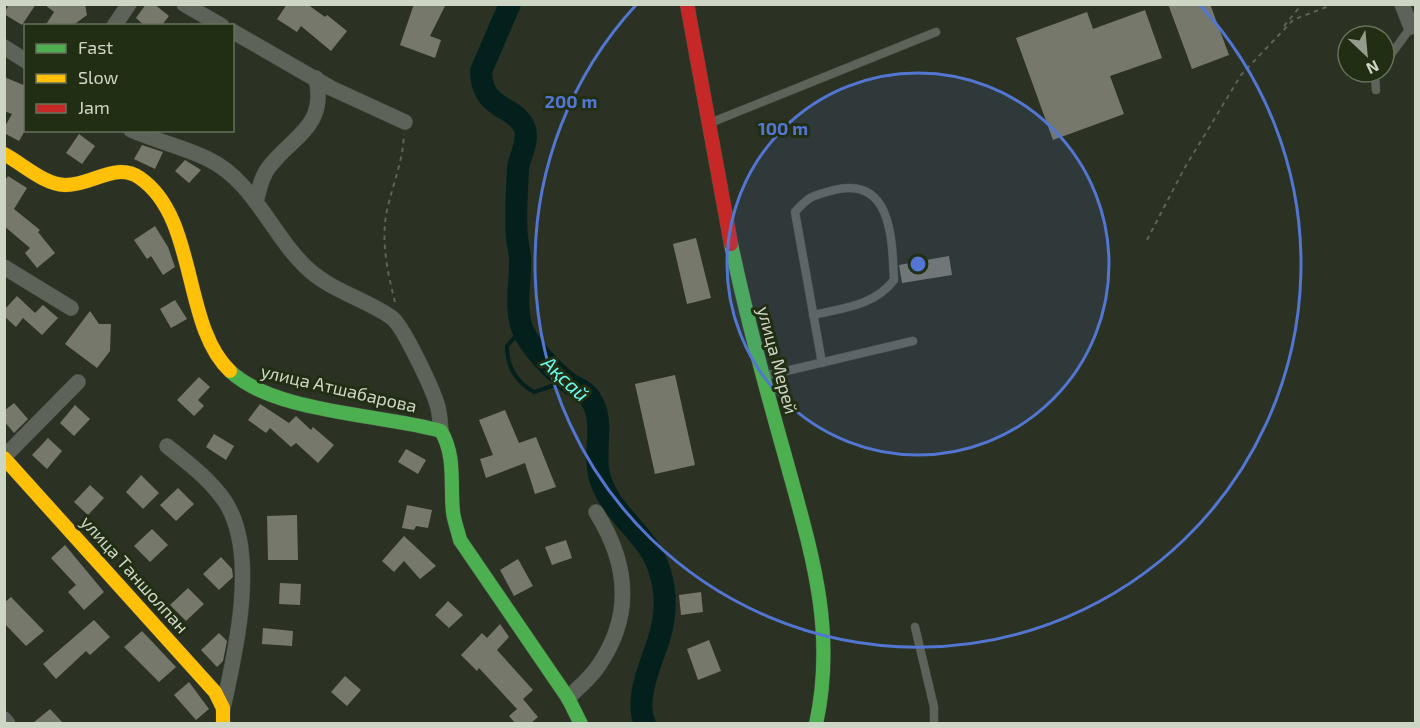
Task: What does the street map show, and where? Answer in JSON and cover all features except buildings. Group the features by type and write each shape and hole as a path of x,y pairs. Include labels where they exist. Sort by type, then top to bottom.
{"street":[{"path":"115,24 129,4"},
{"path":"184,4 219,24"},
{"name":"улица Мерей","path":"687,4 736,263 763,376 811,549 821,598 826,637 826,672 816,723"},
{"path":"1402,4 1411,27"},
{"path":"234,32 316,78 405,122"},
{"path":"4,47 24,60"},
{"path":"256,202 260,185 269,168 309,124 321,98 316,78"},
{"path":"136,132 209,159 232,176 256,202 272,228 309,270 337,289 392,317 402,328 438,405 441,432 447,441 451,459 453,514 460,540 474,564 568,698 581,723"},
{"name":"улица Атшабарова","path":"4,154 51,181 65,185 116,171 141,178 166,205 177,228 212,349 223,367 237,379 257,390 302,402 441,432"},
{"path":"4,267 71,308"},
{"path":"4,458 78,382"},
{"path":"166,446 215,489 237,525 241,539 243,556 234,658 223,716"},
{"name":"улица Таншолпан","path":"4,458 215,692 223,716"},
{"path":"568,698 597,668 616,636 623,607 619,559 612,538 596,512"},
{"path":"4,719 8,723"}],"lane":[{"path":"1396,48 1411,27"},
{"path":"709,123 936,32"},
{"path":"1376,84 1376,90"},
{"path":"813,315 863,303 885,292 894,280 892,240 880,203 866,189 850,186 809,196 795,212 813,315 822,363"},
{"path":"763,376 913,341"},
{"path":"915,627 934,707 934,723"}],"path":[{"path":"1147,240 1184,169 1241,75 1302,4"},
{"path":"1280,31 1293,20 1334,4"},
{"path":"396,306 387,273 384,235 387,207 403,152 405,122"}],"waterway":[{"name":"Ақсай","path":"510,4 481,71 487,94 521,121 526,134 518,169 516,203 520,258 518,304 520,320 525,335 542,358 563,378 590,398 597,416 598,464 603,488 646,544 659,569 664,592 664,617 643,690 641,702 645,724"},
{"path":"522,329 507,346 511,367 522,384 534,392 552,386 570,384"}],"traffic: fast":[{"path":"731,244 818,588 824,655 822,689 816,724"},
{"path":"230,371 249,385 273,396 300,404 441,431 451,460 453,512 460,540 568,698 581,724"}],"traffic: slow":[{"path":"4,154 57,184 75,184 113,173 131,173 140,178 159,196 172,219 181,245 204,327 215,351 230,371"},
{"path":"4,458 215,692 223,708 223,724"}],"traffic: jam":[{"path":"687,4 731,244"}]}
